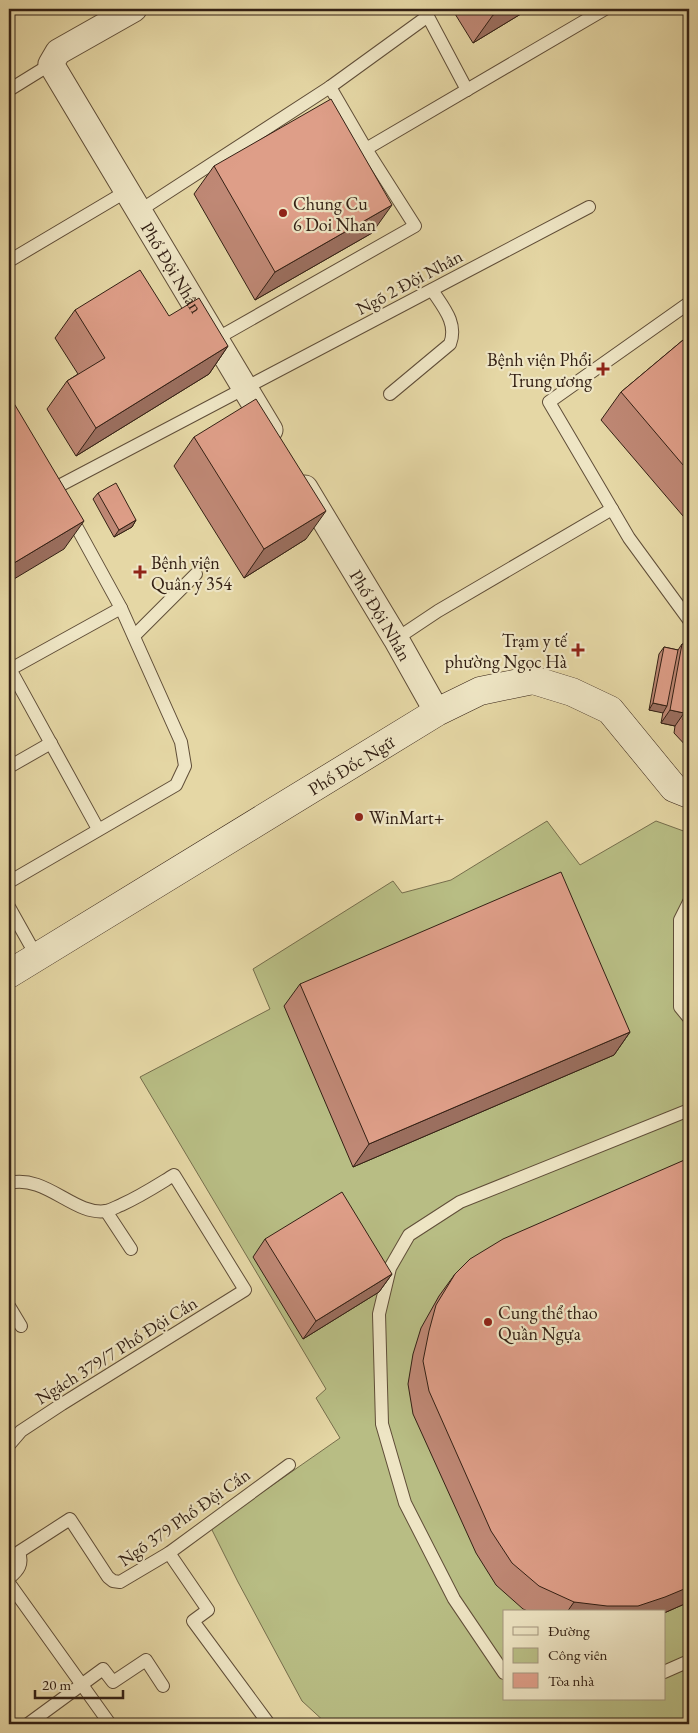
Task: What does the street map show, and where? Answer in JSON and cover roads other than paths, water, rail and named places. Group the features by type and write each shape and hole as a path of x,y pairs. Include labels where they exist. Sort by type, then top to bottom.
{"street":[{"path":"51,64 58,52 134,9"},
{"name":"Phố Đội Nhân","path":"51,64 281,448"},
{"name":"Phố Đội Nhân","path":"296,473 396,639 437,712"},
{"name":"Phố Đốc Ngữ","path":"9,974 437,712 480,691 533,680 572,692 610,710 674,788 689,794"}],"lane":[{"path":"366,149 605,9"},
{"path":"9,261 133,201 330,87 426,13 466,90"},
{"path":"9,90 51,64"},
{"path":"216,339 414,226 330,87"},
{"name":"Ngõ 2 Đội Nhân","path":"122,608 58,492 246,389 589,206"},
{"path":"390,394 450,344 454,334 453,324 432,290"},
{"path":"689,303 549,402 629,538 689,620"},
{"path":"396,639 438,611 612,509"},
{"path":"134,636 196,574"},
{"path":"9,882 176,785 185,766 181,742 122,608 10,669 98,829"},
{"path":"9,767 51,743"},
{"path":"689,902 680,920 680,1008 689,1018"},
{"path":"9,907 37,957"},
{"path":"503,1672 454,1599 405,1503 382,1424 379,1314 390,1268 409,1235 460,1202 689,1110"},
{"name":"Ngách 379/7 Phố Đội Cấn","path":"9,1445 21,1431 62,1404 245,1290 174,1174 142,1196 106,1211"},
{"path":"9,1183 17,1181 30,1182 91,1210 106,1211 131,1249"},
{"path":"9,1306 22,1326"},
{"name":"Ngõ 379 Phố Đội Cấn","path":"9,1578 18,1571 21,1560 18,1552 70,1519 108,1577 113,1581 120,1582 169,1552 289,1465"},
{"path":"169,1552 208,1610 193,1621 269,1724"},
{"path":"9,1583 110,1724"},
{"path":"28,1724 103,1670 112,1682 146,1660 162,1686"},
{"path":"666,1671 689,1661"}],"place":[{"name":"Chung Cu 6 Doi Nhan","path":"283,213"},
{"name":"Bệnh viện Phổi Trung ương","path":"603,369"},
{"name":"Bệnh viện Quân y 354","path":"140,572"},
{"name":"Trạm y tế phường Ngọc Hà","path":"578,650"},
{"name":"WinMart+","path":"359,817"},
{"name":"Cung thể thao Quần Ngựa","path":"488,1322"}]}
